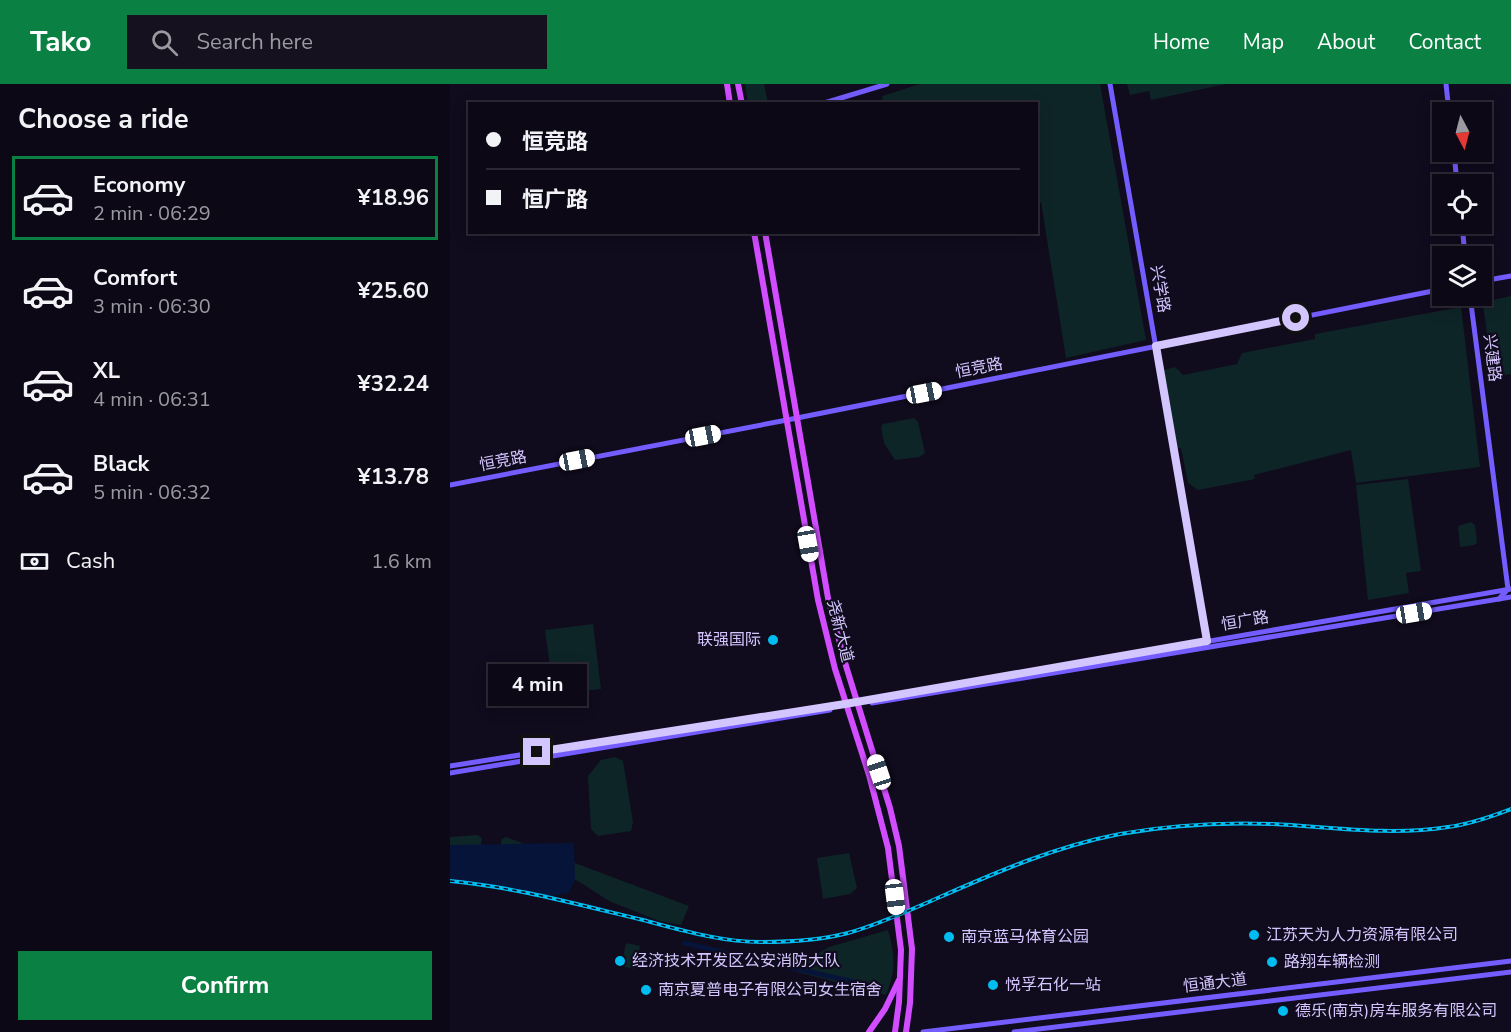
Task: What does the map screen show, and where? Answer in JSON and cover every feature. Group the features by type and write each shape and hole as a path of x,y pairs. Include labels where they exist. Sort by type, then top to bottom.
{"main road":[{"path":"727,84 730,102"},
{"path":"738,84 742,102"},
{"name":"尧新大道","path":"754,234 818,600 846,705 880,811 888,848 901,950 901,977 895,1032"},
{"name":"尧新大道","path":"765,234 828,598 895,826 903,870 912,950 906,1032"},
{"path":"869,1032 885,1009 901,977"}],"street":[{"path":"828,102 887,84"},
{"name":"兴学路","path":"1110,84 1207,641"},
{"path":"1446,84 1448,102"},
{"path":"1492,279 1511,276"},
{"name":"恒竞路","path":"450,485 1432,291"},
{"name":"兴建路","path":"1471,306 1509,589"},
{"path":"1499,599 1509,589"},
{"name":"恒广路","path":"450,773 1509,589"},
{"name":"恒广路","path":"857,703 1511,597"},
{"name":"恒广路","path":"450,766 846,705"},
{"name":"恒通大道","path":"923,1032 1511,961"},
{"name":"恒通大道","path":"1014,1032 1511,972"}],"green space":[{"path":"745,84 764,84 768,102 748,102"},
{"path":"920,84 1100,84 1146,340 1066,358 1041,202 1038,202 1038,102 883,102 882,96"},
{"path":"1127,84 1226,84 1151,100 1149,91 1130,95"},
{"path":"1511,296 1511,374 1493,377 1483,306 1492,306 1492,300"},
{"path":"1461,307 1480,467 1356,483 1351,450 1254,475 1255,479 1198,490 1188,483 1181,448 1175,449 1161,371 1175,367 1183,375 1237,364 1242,353 1315,339 1315,334"},
{"path":"914,418 918,422 925,453 919,457 895,460 884,443 881,427 883,424"},
{"path":"1408,479 1421,571 1406,573 1409,593 1368,600 1356,485"},
{"path":"1471,522 1475,525 1477,543 1460,547 1458,526"},
{"path":"593,624 601,689 554,695 545,630"},
{"path":"615,757 623,761 633,822 631,831 598,836 591,829 588,776 601,760"},
{"path":"478,835 482,839 480,848 450,851 450,837"},
{"path":"506,837 689,906 681,925 659,921 609,901 578,881 535,861 498,853 502,839"},
{"path":"849,853 857,888 850,894 823,899 817,858"},
{"path":"888,930 893,963 892,978 886,995 797,972 799,965 829,947"},
{"path":"626,943 640,946 635,969 621,966"}],"water":[{"path":"574,843 575,880 569,893 546,897 499,886 450,880 450,845"}],"waterway":[{"path":"684,943 867,985"}],"railway":[{"path":"450,881 547,897 716,938 746,941 794,941 848,933 895,916 1028,860 1074,845 1120,834 1177,826 1235,823 1382,831 1426,830 1464,824 1511,809"}],"place":[{"name":"联强国际","path":"773,640"},
{"name":"江苏天为人力资源有限公司","path":"1254,935"},
{"name":"南京蓝马体育公园","path":"949,937"},
{"name":"经济技术开发区公安消防大队","path":"620,961"},
{"name":"路翔车辆检测","path":"1272,962"},
{"name":"悦孚石化一站","path":"993,985"},
{"name":"南京夏普电子有限公司女生宿舍","path":"646,990"},
{"name":"德乐(南京)房车服务有限公司","path":"1283,1011"}],"route":[{"path":"537,752 845,704 1207,641 1156,346 1296,318"}]}
